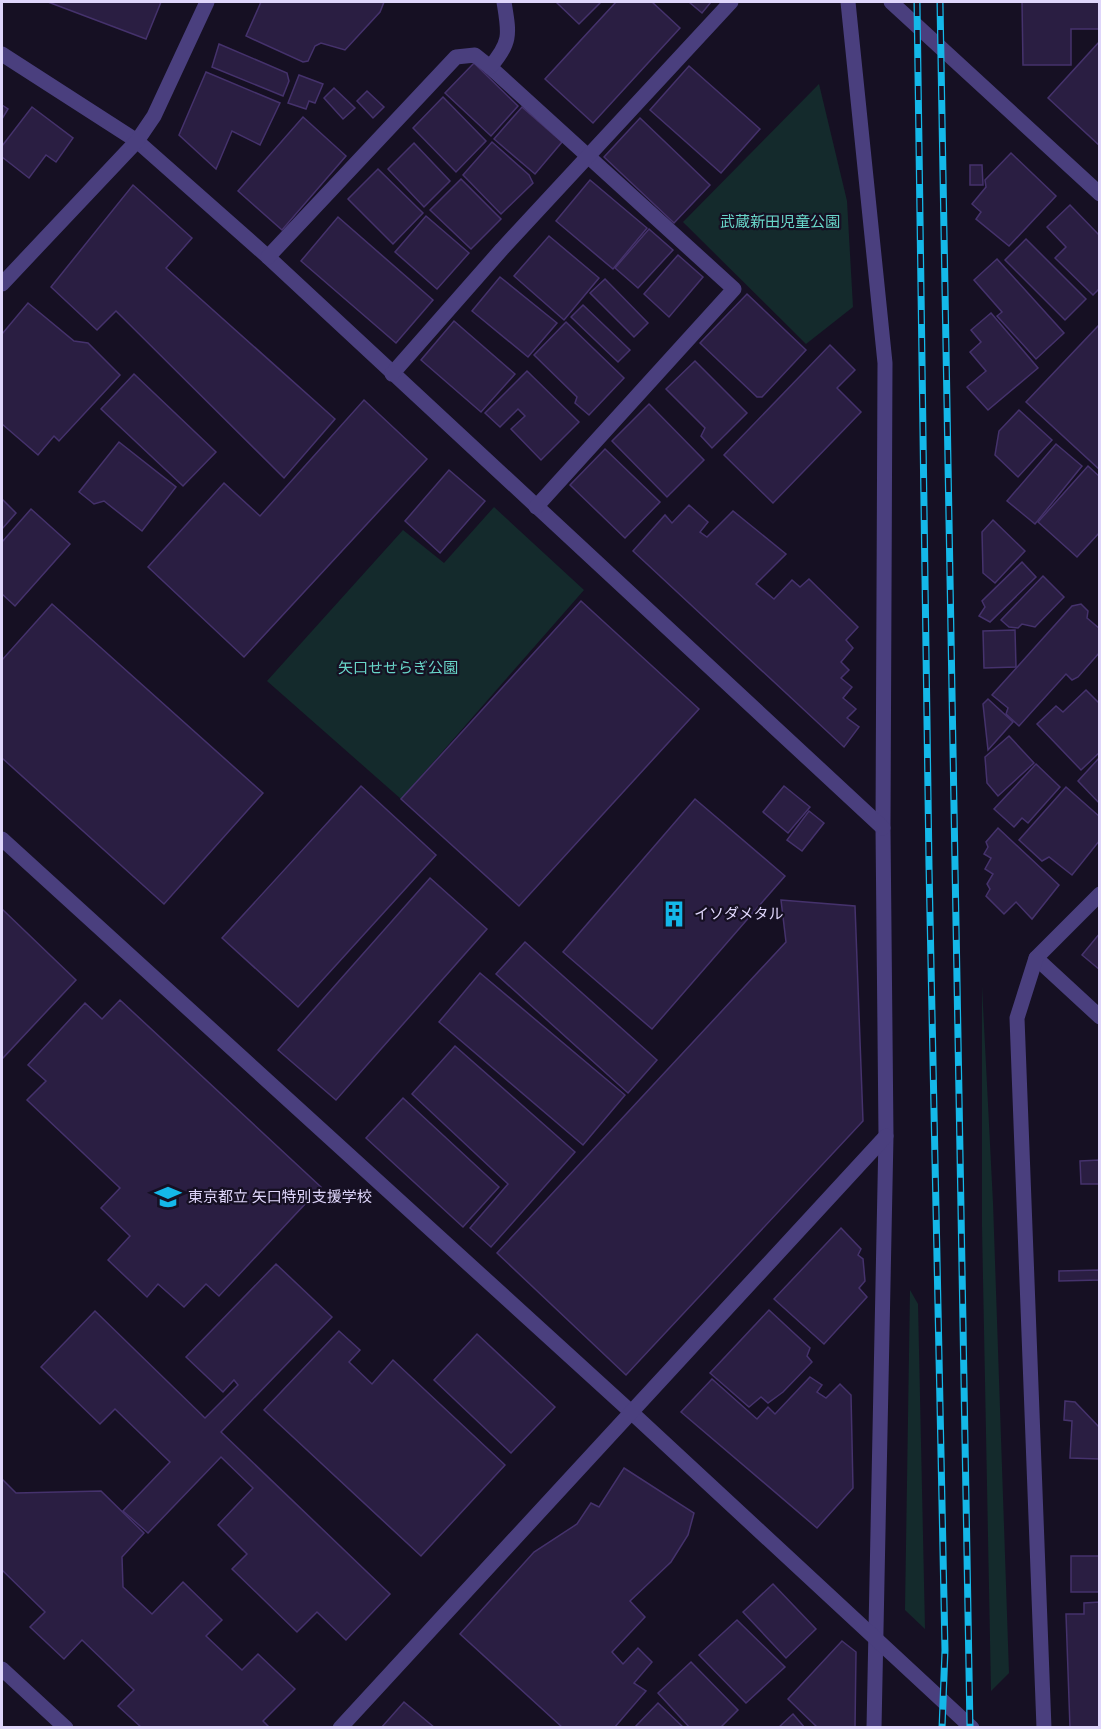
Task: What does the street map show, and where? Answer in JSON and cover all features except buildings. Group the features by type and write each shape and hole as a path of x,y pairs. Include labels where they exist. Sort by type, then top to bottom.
{"street":[{"path":"2,284 136,141 154,116 207,2"},
{"path":"490,67 503,52 510,36 504,2"},
{"path":"392,374 731,2"},
{"path":"849,2 885,363 883,828 886,1136 874,1728"},
{"path":"891,2 1100,194"},
{"path":"2,54 136,141 268,257 883,828"},
{"path":"268,257 456,57 475,55 734,288 536,507"},
{"path":"2,839 630,1411 972,1728"},
{"path":"1044,1728 1017,1017 1036,958 1100,894"},
{"path":"1036,958 1100,1017"},
{"path":"340,1728 886,1136"},
{"path":"2,1669 66,1728"}],"green space":[{"name":"武蔵新田児童公園","path":"819,84 847,201 853,307 806,344 683,222"},
{"name":"矢口せせらぎ公園","path":"494,507 584,590 401,799 267,681 403,530 444,563"},
{"path":"982,986 993,1203 1009,1673 991,1691 982,1226"},
{"path":"910,1290 918,1304 925,1629 905,1610"}],"railway":[{"path":"917,2 929,866 945,1650 942,1728"},
{"path":"940,2 970,1728"}],"place":[{"name":"イソダメタル","path":"674,914"},
{"name":"東京都立 矢口特別支援学校","path":"168,1197"}]}
